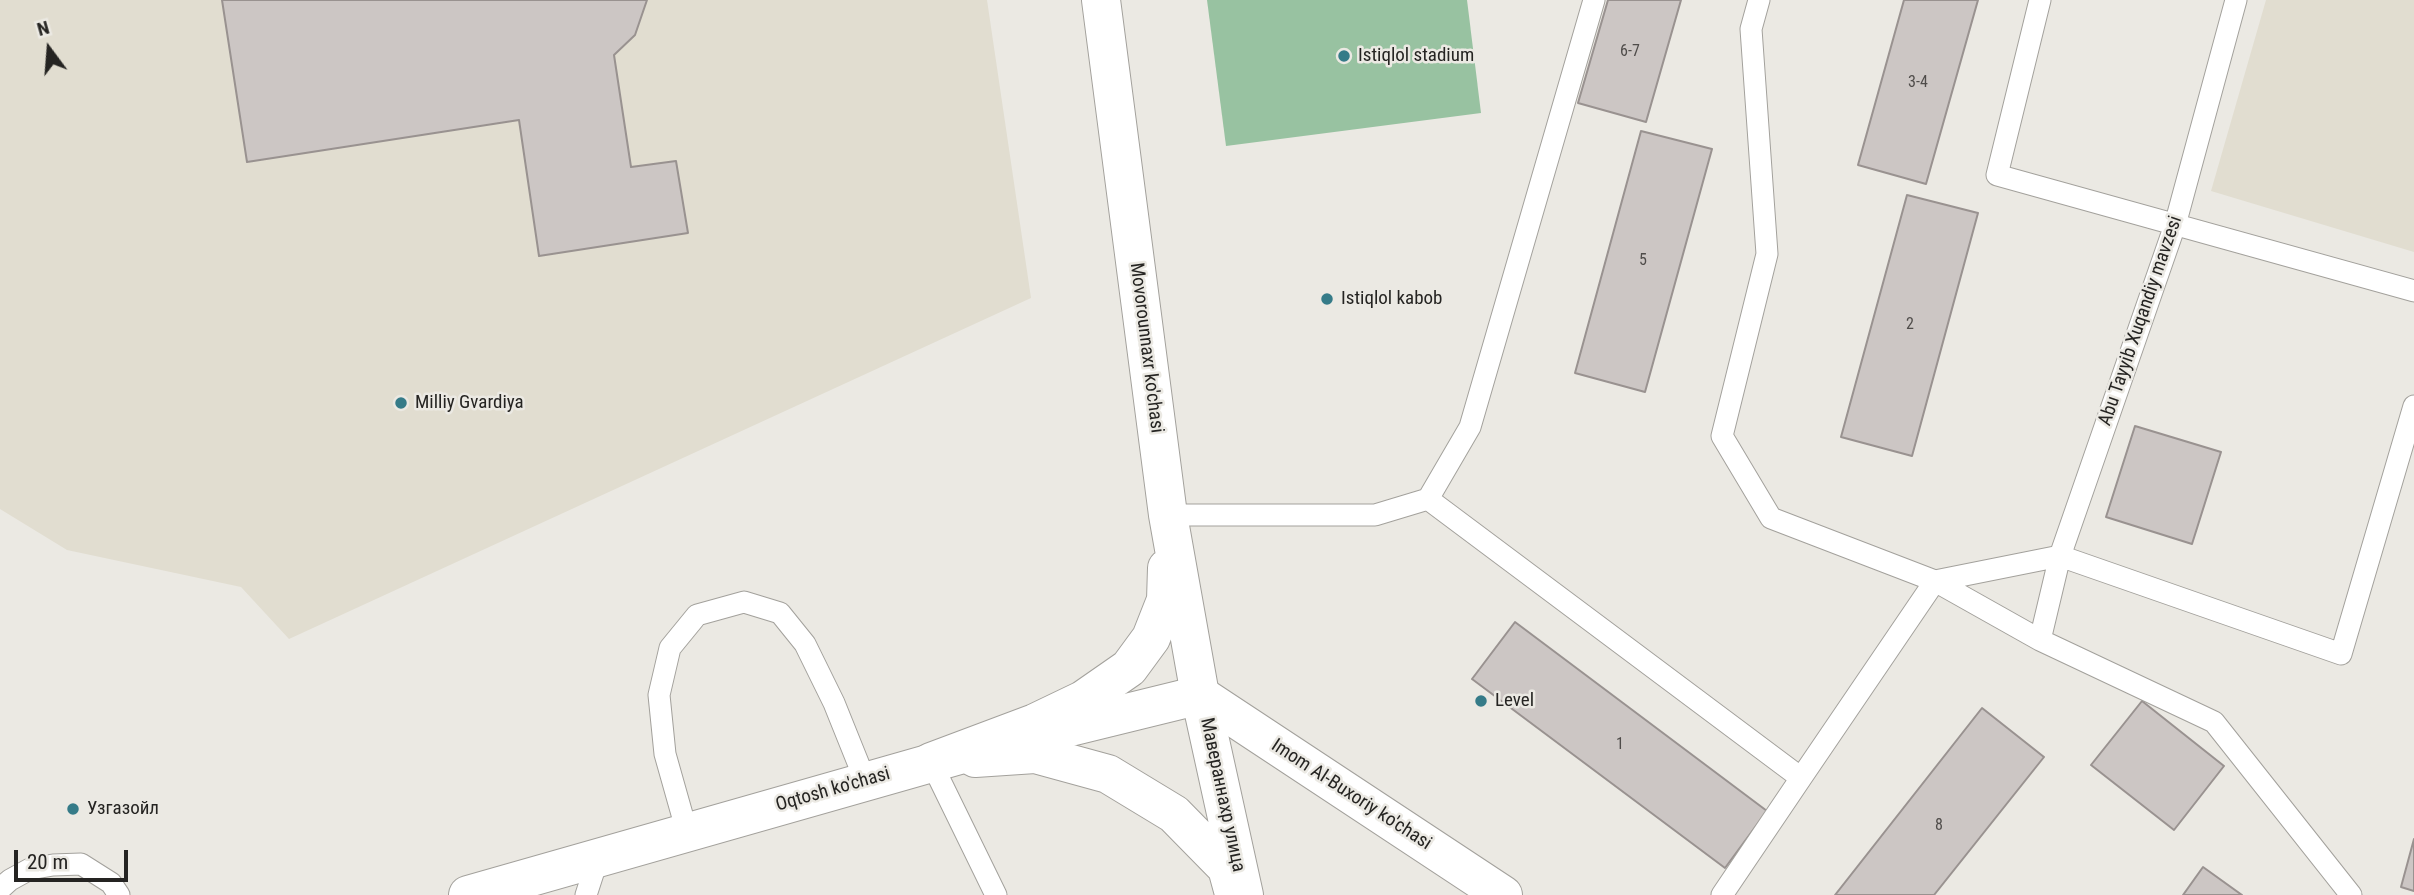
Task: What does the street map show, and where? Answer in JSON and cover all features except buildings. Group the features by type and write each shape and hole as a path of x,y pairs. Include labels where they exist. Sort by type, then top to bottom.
{"main road":[{"name":"Movorounnaxr ko'chasi","path":"1101,0 1168,516 1200,695"},
{"path":"931,762 1035,723 1083,701 1129,668 1151,638 1166,600 1168,516"},
{"name":"Oqtosh ko'chasi","path":"468,895 865,780 1200,695"},
{"name":"Мавераннахр улица","path":"1200,695 1244,895"},
{"name":"Imom Al-Buxoriy ko'chasi","path":"1200,695 1503,895"},
{"path":"931,762 1035,754 1108,774 1174,814 1227,868 1234,895"}],"lane":[{"path":"1168,516 1375,516 1428,499 1470,427 1594,0"},
{"path":"1759,0 1751,29 1768,254 1722,436 1771,518 1935,581 2040,640 2214,722 2351,895"},
{"path":"2040,0 1997,175 2414,291"},
{"name":"Abu Tayyib Xuqandiy mavzesi","path":"2040,640 2060,556 2175,225 2236,0"},
{"path":"1722,895 1935,581 2060,556 2341,654 2414,406"},
{"path":"1428,499 1801,778"},
{"path":"687,832 665,754 659,695 670,648 697,615 744,602 780,613 805,644 834,703 865,780"},
{"path":"931,762 996,895"},
{"path":"586,895 598,858"},
{"path":"0,889 30,869 81,864 111,883 119,895"}],"shaded area":[{"name":"Milliy Gvardiya","path":"0,0 987,0 1031,298 289,639 241,587 67,550 0,509"},
{"path":"2266,0 2414,0 2414,252 2211,191"}],"green space":[{"name":"Istiqlol stadium","path":"1207,0 1467,0 1481,113 1226,146"}],"place":[{"name":"Istiqlol stadium","path":"1344,56"},
{"name":"Istiqlol kabob","path":"1327,299"},
{"name":"Milliy Gvardiya","path":"401,403"},
{"name":"Level","path":"1481,701"},
{"name":"Узгазойл","path":"73,809"}]}
